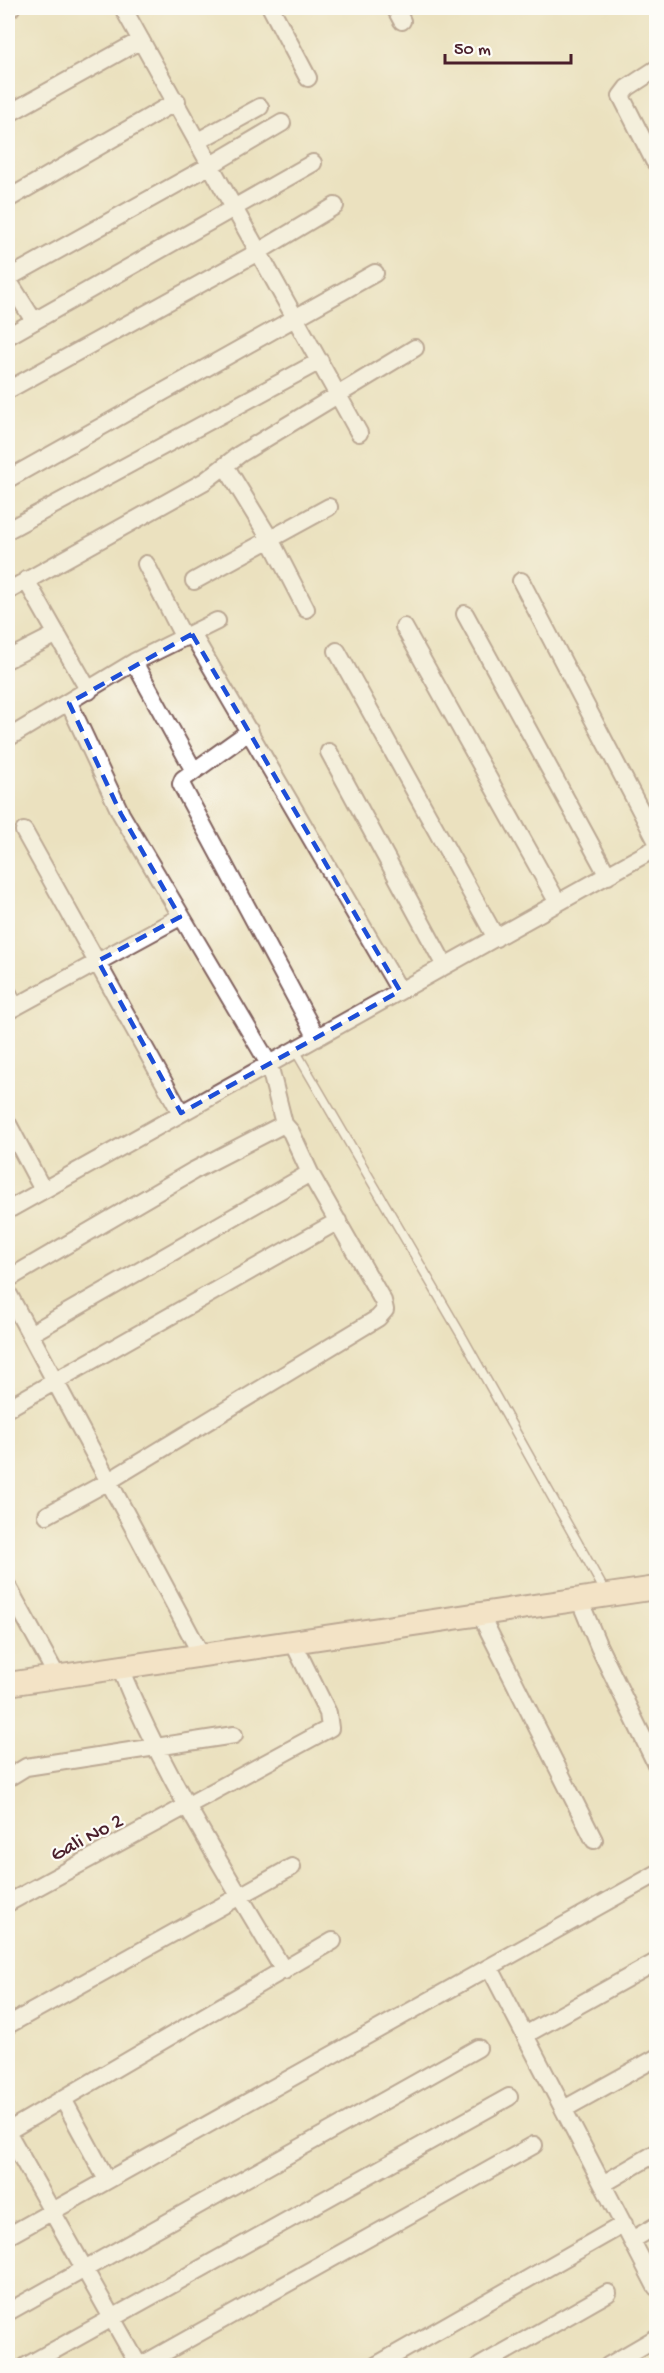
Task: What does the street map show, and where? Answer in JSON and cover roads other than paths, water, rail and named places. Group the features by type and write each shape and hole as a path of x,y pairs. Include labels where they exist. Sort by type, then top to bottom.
{"street":[{"path":"123,8 177,101 233,208 359,433"},
{"path":"271,8 308,78"},
{"path":"8,114 141,40"},
{"path":"654,161 621,96 627,88 657,69"},
{"path":"8,199 177,101"},
{"path":"198,141 260,107"},
{"path":"34,321 8,279 282,123"},
{"path":"8,336 313,163"},
{"path":"8,390 258,252 335,206"},
{"path":"8,479 375,273"},
{"path":"8,591 226,467 240,454 415,348"},
{"path":"8,530 320,361"},
{"path":"226,467 270,539 306,609"},
{"path":"194,581 329,507"},
{"path":"146,564 188,636 250,731 400,991"},
{"path":"26,580 89,691"},
{"path":"521,581 657,840"},
{"path":"465,614 608,876"},
{"path":"8,738 134,662 217,621"},
{"path":"404,627 558,903"},
{"path":"8,659 57,634"},
{"path":"337,651 496,938"},
{"path":"134,662 194,771"},
{"path":"47,1515 109,1481 378,1318 385,1310 383,1300 310,1173 291,1132 284,1125 269,1064 121,814 69,703"},
{"path":"250,731 183,779 183,790 317,1038"},
{"path":"329,752 445,966"},
{"path":"24,831 181,1113"},
{"path":"8,1210 657,848"},
{"path":"10,1004 98,961 180,917"},
{"path":"8,1124 43,1190"},
{"path":"8,1279 193,1171 284,1125"},
{"path":"30,1334 310,1173"},
{"path":"8,1408 338,1221"},
{"path":"8,1293 202,1656"},
{"path":"8,1587 13,1609 58,1677"},
{"path":"8,1684 657,1588"},
{"path":"579,1599 599,1647 657,1764"},
{"path":"480,1614 594,1840"},
{"name":"Gali No 2","path":"8,1903 330,1728 327,1713 293,1642"},
{"path":"120,1668 185,1808 284,1971"},
{"path":"8,1778 26,1767 234,1736"},
{"path":"8,2025 292,1867"},
{"path":"8,2236 657,1874"},
{"path":"333,1941 8,2132 140,2366 534,2145"},
{"path":"525,2035 657,1962"},
{"path":"490,1968 657,2287"},
{"path":"8,2312 478,2048"},
{"path":"564,2109 657,2058"},
{"path":"26,2366 509,2097"},
{"path":"63,2099 107,2180"},
{"path":"603,2184 657,2153"},
{"path":"375,2366 628,2232 657,2226"},
{"path":"480,2366 608,2292"},
{"path":"608,2366 657,2338"}],"lane":[{"path":"295,1050 463,1338 607,1595"}]}
